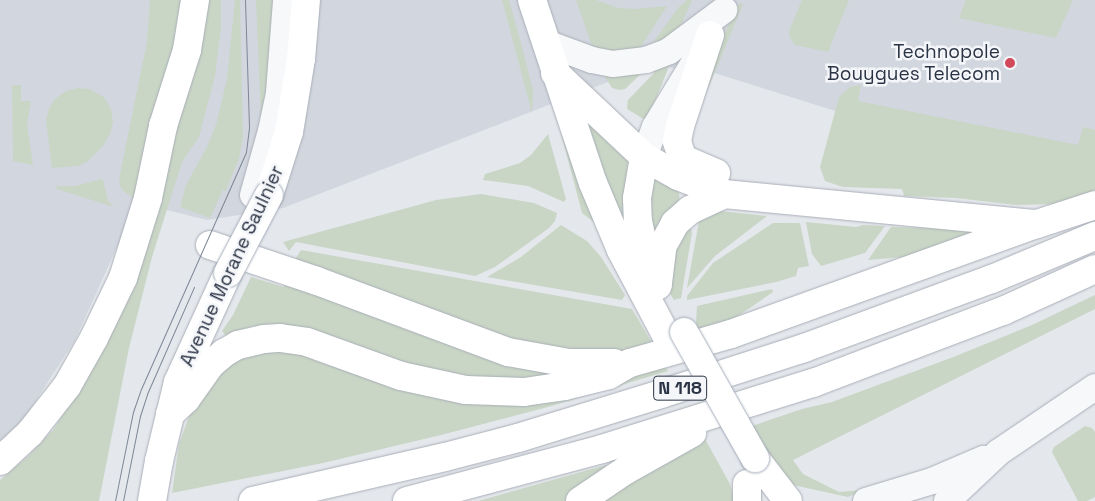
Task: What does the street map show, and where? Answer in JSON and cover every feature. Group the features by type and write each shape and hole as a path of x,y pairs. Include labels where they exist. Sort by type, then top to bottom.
{"main road":[{"path":"0,461 43,418 77,370 117,292 134,247 148,198 163,126 187,50 195,0"},
{"name":"Avenue Morane Saulnier","path":"152,501 159,461 178,382 228,273 290,124 301,59 306,0"},
{"path":"532,0 590,175 621,250 675,334 748,481 769,478 791,500"},
{"path":"710,35 680,126 677,142 683,159 704,170 820,202"},
{"path":"556,73 644,157 678,176 724,194 1037,224"},
{"path":"644,157 637,198 638,221 646,258 658,285 675,334"},
{"path":"658,285 663,245 675,223 690,210 724,194"},
{"path":"170,414 186,399 211,364 224,353 238,345 264,339 280,338 307,342 425,382 466,390 524,392 565,386 609,375 630,363 740,330 1095,205"},
{"name":"N 118","path":"253,501 445,457 518,438 670,391 813,345 992,279 1095,236"},
{"path":"210,246 317,281 508,352 569,363 630,363"},
{"name":"N 118","path":"407,501 602,449 813,383 1011,308 1095,269"},
{"path":"580,501 626,470 746,404"}],"street":[{"name":"Avenue Morane Saulnier","path":"261,195 279,92 286,0"},
{"path":"546,43 592,60 614,64 646,60 670,51 728,5"},
{"path":"644,157 655,127 728,5"},
{"path":"946,500 999,452 1095,387"},
{"path":"866,501 932,481 999,452"}],"shaded area":[{"path":"0,0 1095,0 1095,179 995,161 708,71 649,66 283,208 207,220 135,202 126,227 75,340 15,433 0,444"}],"green space":[{"path":"150,0 182,0 178,28 137,201 122,190 119,183 147,42"},
{"path":"206,0 221,0 221,28 215,76 199,137 182,162 152,257 129,348 99,501 0,501 0,480 27,457 53,430 95,365 118,320 135,278"},
{"path":"235,0 240,0 243,137 239,159 226,191 223,190 210,218 180,207 186,185 206,149 216,125 227,79"},
{"path":"256,0 280,0 280,18 261,119"},
{"path":"502,0 509,0 521,43 533,91 532,113"},
{"path":"576,0 596,0 619,8 635,9 667,6 640,48 614,53 592,46"},
{"path":"687,0 692,0 681,25 674,34 649,48 679,7"},
{"path":"802,0 849,0 828,52 795,45 790,38 789,31"},
{"path":"966,0 1073,0 1056,38 959,18"},
{"path":"740,3 743,4 693,125 697,102 732,16"},
{"path":"672,59 647,121 627,109 628,100 654,73 653,68"},
{"path":"601,71 644,71 625,89 620,90 612,88"},
{"path":"12,85 21,85 21,101 31,101 27,124 33,165 13,161"},
{"path":"861,85 858,101 1078,145 1083,127 1095,130 1095,190 1085,199 1056,204 1016,205 956,198 904,196 902,189 843,187 825,181 820,167 839,97 850,87"},
{"path":"77,88 89,89 104,97 111,109 113,122 111,132 103,146 87,162 78,166 52,168 46,120 49,108 55,99 66,91"},
{"path":"592,124 628,160 624,203 630,240 585,126"},
{"path":"566,132 595,223 582,213 561,133"},
{"path":"548,134 566,199 564,202 528,186 483,180 485,174 520,163 531,155"},
{"path":"650,177 679,192 680,207 653,257"},
{"path":"103,180 108,201 114,207 57,189 56,186 76,186"},
{"path":"481,194 534,203 557,213 555,221 549,228 495,267 475,276 296,242 289,251 283,242 436,200"},
{"path":"721,211 767,216 715,256 687,288 699,221 703,213"},
{"path":"689,221 692,233 681,298 674,300 669,292 666,268"},
{"path":"806,222 856,227 863,225 885,226 865,253 821,266 812,254"},
{"path":"773,223 800,223 809,266 798,268 796,276 776,282 687,300 687,296 713,263"},
{"path":"561,225 587,241 601,257 625,295 622,300 487,277 521,257"},
{"path":"891,227 985,229 916,256 868,260"},
{"path":"301,250 632,309 655,348 601,355 513,342 294,261"},
{"path":"251,277 284,287 286,282 552,372 553,375 528,380 443,375 284,325 253,326 225,335 222,331 233,315"},
{"path":"772,289 773,292 728,323 699,330 696,323 697,306"},
{"path":"1095,295 1095,309 793,460 803,474 839,492 863,490 848,497 793,485 765,449 752,426 802,409 832,402 956,356 1032,325"},
{"path":"284,348 380,377 586,391 665,366 668,371 548,407 441,435 323,463 172,493 179,444 192,408 230,360"},
{"path":"1085,426 1092,428 1095,432 1095,497 1087,501 1078,501 1052,452 1054,447"},
{"path":"705,439 730,484 735,501 596,501 661,461"},
{"path":"606,465 606,468 566,501 478,501"}],"tram line":[{"path":"115,501 133,412 141,389 246,152 249,127 245,0"},
{"path":"123,501 140,416 147,394 194,287"}],"place":[{"name":"Technopole Bouygues Telecom","path":"1010,63"}]}
